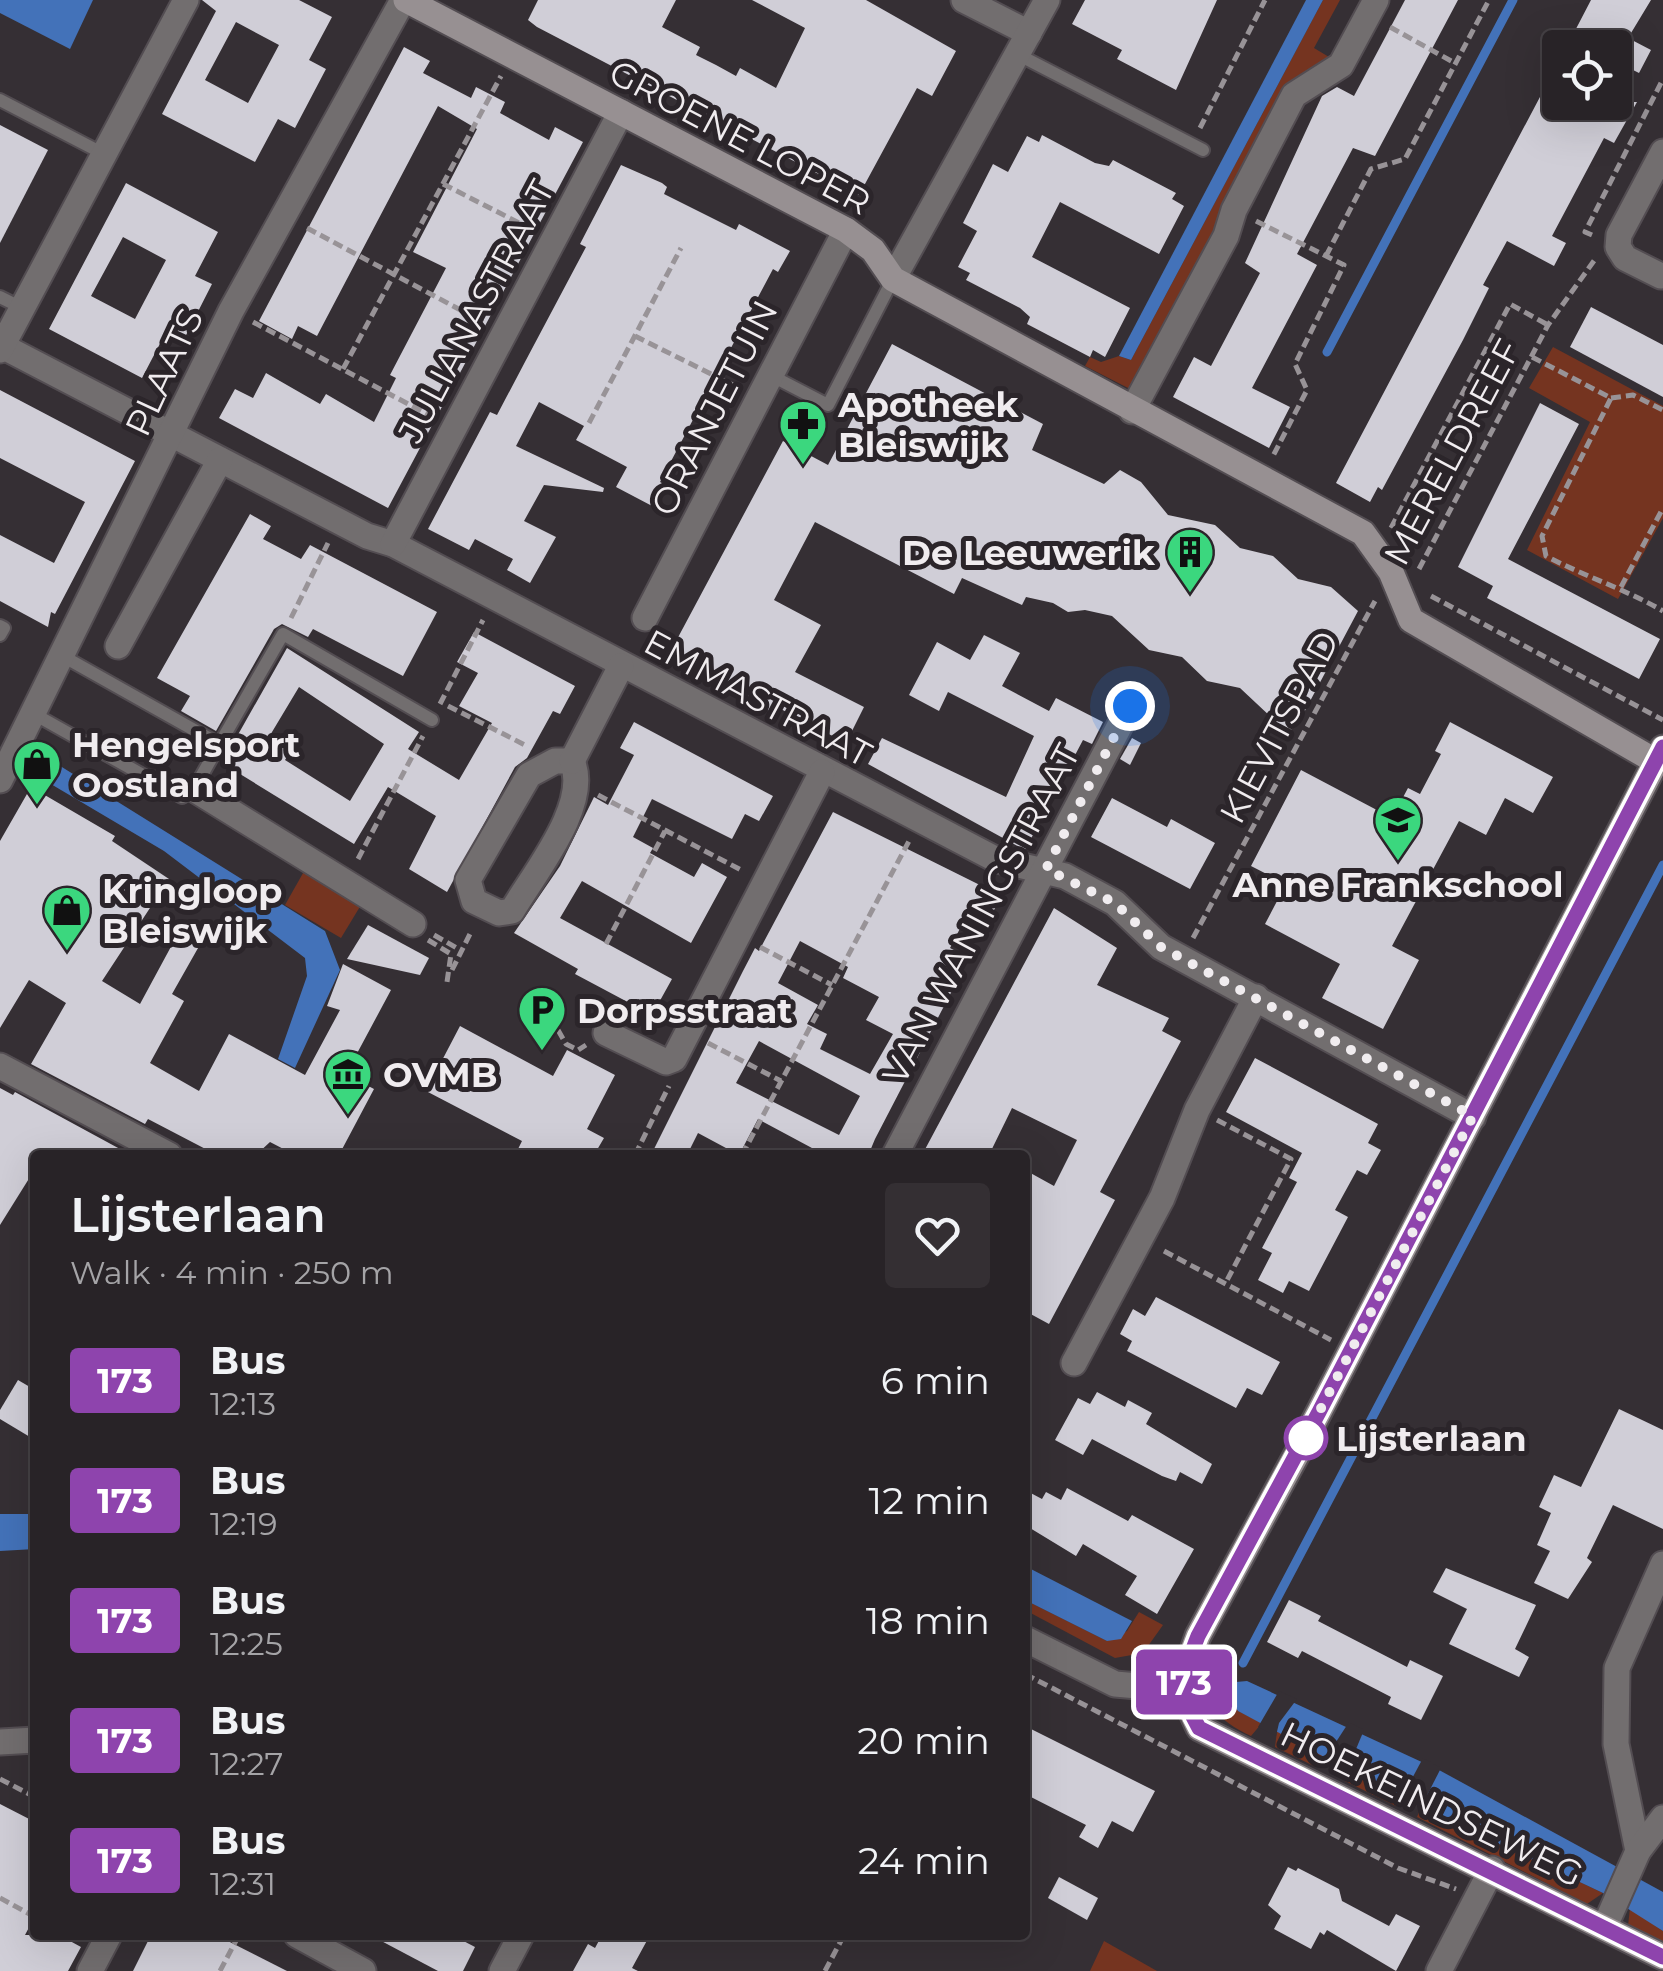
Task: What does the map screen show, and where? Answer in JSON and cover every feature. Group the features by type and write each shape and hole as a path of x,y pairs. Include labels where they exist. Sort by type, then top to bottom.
{"street":[{"path":"1,348 11,303 104,154 186,0"},
{"name":"GROENE LOPER","path":"404,0 846,230 873,250 893,280 1363,533 1395,578 1411,620 1659,754"},
{"name":"PLAATS","path":"0,780 10,738 34,714 59,654 174,436 231,311 404,0"},
{"path":"964,0 1023,44"},
{"path":"893,280 1047,0"},
{"path":"1132,411 1226,236 1234,210 1294,95 1341,65 1372,8"},
{"name":"JULIANASTRAAT","path":"393,544 621,112"},
{"path":"1662,276 1625,258 1618,247 1620,235 1663,152"},
{"name":"ORANJETUIN","path":"644,618 846,230"},
{"name":"EMMASTRAAT","path":"1,348 338,522 393,544 822,772 997,860 1017,867 1046,869 1115,903 1161,947 1473,1116"},
{"path":"118,646 220,460"},
{"path":"568,768 529,775 468,880 474,901 499,913 512,910 576,802 568,768 621,666"},
{"name":"VAN WANINGSTRAAT","path":"897,1150 1130,706"},
{"path":"1030,1642 1115,1684 1184,1690 1184,1676 1198,1636 1349,1354 1659,754"},
{"path":"606,1032 666,1062 674,1059 822,772"},
{"path":"194,789 414,924"},
{"path":"1074,1363 1162,1198 1197,1110 1256,998"},
{"path":"0,1066 159,1150"},
{"path":"1635,1859 1616,1744 1617,1668 1663,1564"},
{"name":"HOEKEINDSEWEG","path":"1184,1690 1199,1728 1492,1869 1609,1917 1663,1957"},
{"path":"0,1742 30,1740"},
{"path":"1609,1917 1635,1859 1663,1818"},
{"path":"1439,1971 1492,1869"},
{"path":"90,1971 106,1940"},
{"path":"306,1940 362,1971"},
{"path":"502,1971 518,1940"}],"lane":[{"path":"1023,44 1197,147"},
{"path":"0,100 104,154"},
{"path":"764,387 828,404 893,280"},
{"path":"0,626 4,628 0,636"},
{"path":"34,714 182,797 194,789 283,634 432,720"},
{"path":"59,654 212,740 215,752"}],"path":[{"path":"1197,147 1265,0"},
{"path":"1326,256 1372,169 1405,159 1489,0"},
{"path":"1372,8 1453,62"},
{"path":"343,368 512,55"},
{"path":"1618,247 1585,232 1663,80"},
{"path":"443,184 553,240"},
{"path":"1234,210 1344,265 1295,364 1307,390 1261,478"},
{"path":"283,215 504,334"},
{"name":"MERELDREEF","path":"1395,578 1548,325 1597,257 1618,247"},
{"path":"590,423 681,248"},
{"name":"MERELDREEF","path":"1395,578 1510,304 1548,325"},
{"path":"231,311 454,428"},
{"path":"635,336 764,387"},
{"path":"1532,356 1611,398 1633,394 1663,410"},
{"path":"1611,398 1542,536 1546,556 1603,586 1622,587 1663,612"},
{"path":"1622,587 1663,508"},
{"path":"283,634 338,522"},
{"path":"1395,578 1663,720"},
{"name":"KIEVITSPAD","path":"1182,958 1395,578"},
{"path":"345,883 494,598"},
{"path":"441,702 568,768 666,830 765,883"},
{"path":"745,1150 920,821"},
{"path":"606,944 666,830"},
{"path":"414,924 419,935 451,954 452,972"},
{"path":"738,935 832,985"},
{"path":"448,982 466,941"},
{"path":"558,1030 566,1044 578,1050"},
{"path":"688,1032 781,1081"},
{"path":"636,1150 674,1075 674,1059"},
{"path":"1197,1110 1291,1159 1225,1284"},
{"path":"1180,1260 1349,1354"},
{"name":"HOEKEINDSEWEG","path":"1030,1677 1398,1868 1478,1896"},
{"path":"0,1779 30,1794"},
{"path":"0,1898 30,1914"},
{"path":"220,1971 236,1940"},
{"path":"825,1971 841,1940"}],"shaded area":[{"path":"1323,0 1340,0 1314,48 1334,60 1289,90 1130,389 1085,366 1090,357 1101,362 1119,356 1131,360"},
{"path":"1553,347 1663,406 1663,518 1618,599 1527,550 1590,422 1529,388"},
{"path":"307,866 364,900 341,938 285,905"},
{"path":"1030,1602 1107,1641 1127,1631 1139,1612 1163,1625 1143,1653 1115,1658 1030,1613"},
{"path":"1208,1667 1236,1682 1228,1697 1238,1711 1262,1723 1251,1736 1215,1710 1207,1691"},
{"path":"1277,1731 1328,1758 1314,1766 1275,1747"},
{"path":"1347,1769 1401,1798 1396,1806 1345,1781"},
{"path":"1421,1807 1603,1893 1587,1904 1417,1817"},
{"path":"1630,1908 1663,1931 1663,1944 1628,1926"},
{"path":"1104,1941 1157,1971 1090,1971"}],"water":[{"path":"0,0 93,0 70,49 0,13"},
{"path":"1306,0 1323,0 1131,360 1119,356"},
{"path":"49,759 325,931 340,970 295,1068 278,1059 307,976 305,958 164,851 39,777 38,771"},
{"path":"0,1514 30,1514 30,1549 0,1551"},
{"path":"1030,1569 1132,1621 1121,1639 1107,1641 1030,1602"},
{"path":"1247,1681 1439,1770 1663,1892 1663,1931 1603,1893 1401,1798 1238,1711 1228,1696 1236,1682"}],"pier":[{"path":"1279,1691 1297,1699 1279,1723 1276,1736 1258,1727"},
{"path":"1349,1722 1364,1730 1346,1773 1323,1762"},
{"path":"1423,1758 1441,1768 1419,1811 1400,1801"}],"building":[{"path":"202,0 299,0 332,17 309,60 326,69 295,128 278,119 255,162 162,114 216,11","holes":["236,22 279,45 248,103 205,80"]},
{"path":"538,0 676,0 662,27 700,47 696,55 736,76 740,68 776,88 805,28 752,0 866,0 956,51 932,96 917,88 859,195 537,27 528,20"},
{"path":"1085,0 1217,0 1176,90 1117,59 1122,50 1072,24"},
{"path":"1405,0 1458,0 1375,156 1353,148 1297,254 1317,265 1252,388 1290,407 1269,448 1173,397 1194,357 1211,366 1260,273 1245,263 1322,96 1337,87 1354,96"},
{"path":"1591,0 1651,0 1632,31 1575,30"},
{"path":"1632,40 1651,50 1639,73 1632,70"},
{"path":"404,47 430,61 423,73 471,98 476,87 505,102 500,113 549,140 555,127 583,142 388,508 219,418 235,389 253,398 266,373 320,404 326,394 374,422 396,378 390,375 446,268 413,252 477,129 438,106 317,336 298,326 292,339 259,321"},
{"path":"1542,93 1542,120 1627,120 1614,143 1604,138 1552,236 1566,243 1554,266 1507,241 1483,285 1489,288 1463,340 1382,490 1378,487 1370,502 1336,483"},
{"path":"0,125 48,150 0,243"},
{"path":"1042,135 1095,163 1109,166 1113,160 1176,193 1172,199 1184,206 1159,254 1060,202 1032,257 1130,308 1105,357 1093,350 1090,357 1027,324 1030,317 1020,308 966,280 970,273 958,267 977,231 963,223 993,164 1008,172 1027,136 1039,142"},
{"path":"621,165 662,183 667,187 664,194 736,230 739,224 790,251 778,272 773,269 741,329 660,482 665,485 654,507 616,487 627,467 576,440 584,426 539,402 516,446 604,488 603,492 544,485 524,521 556,537 530,583 507,570 513,559 475,539 469,550 428,529 490,412 497,415 586,247 580,244"},
{"path":"126,183 218,232 195,276 212,284 182,343 165,334 142,378 49,329","holes":["123,237 166,260 135,319 91,296"]},
{"path":"1591,307 1663,345 1663,397 1570,347"},
{"path":"892,344 1043,424 1032,450 1104,484 1120,470 1141,482 1168,515 1215,525 1240,548 1273,556 1298,579 1331,587 1358,611 1300,720 1288,733 1240,688 1207,681 1182,657 1149,650 1112,616 1085,610 1068,612 1053,603 1026,597 1022,605 962,578 954,594 815,522 774,600 821,625 795,672 864,707 846,743 775,706 771,712 667,658 783,441 828,465"},
{"path":"0,390 135,461 55,614 51,612 48,627 0,601 0,535 54,563 85,502 0,458"},
{"path":"1540,403 1579,424 1508,559 1660,639 1639,679 1487,598 1493,586 1458,567"},
{"path":"250,514 271,526 263,539 301,559 310,545 437,612 403,676 313,629 308,637 282,624 274,629 216,731 181,711 190,696 157,678"},
{"path":"474,632 575,686 560,714 553,711 527,758 515,767 447,892 409,869 436,816 388,787 354,844 222,763 287,648 419,732 408,749 459,780 492,723 459,706 478,673 457,662","holes":["299,687 384,744 350,801 285,760 291,750 269,737"]},
{"path":"984,635 1020,653 1002,686 1049,711 1056,698 1103,722 1092,744 1083,740 1025,850 868,764 882,738 1006,797 1034,736 948,692 939,711 909,695 937,642 970,660"},
{"path":"634,722 773,796 759,821 745,814 732,839 652,799 633,837 653,848 650,853 694,877 702,863 727,877 691,943 582,881 560,918 672,979 652,1015 575,974 578,969 514,933 560,866 594,797 608,805 634,755 620,748"},
{"path":"1450,722 1553,777 1533,813 1505,798 1486,835 1459,821 1392,946 1419,960 1383,1029 1322,998 1340,964 1265,924 1286,884 1251,866 1301,770 1392,818 1408,788 1420,794 1441,754 1435,751"},
{"path":"1132,738 1141,743 1130,765 1120,759"},
{"path":"31,787 115,836 112,841 169,879 102,981 140,1004 180,930 202,941 172,994 184,1001 150,1063 199,1091 229,1034 305,1075 340,1010 327,1006 343,964 391,990 354,1059 363,1064 355,1079 374,1089 342,1150 285,1150 270,1142 261,1150 207,1150 148,1119 145,1124 31,1064 66,1003 29,980 0,1028 0,841"},
{"path":"1112,798 1167,827 1171,819 1215,843 1190,889 1091,837"},
{"path":"833,812 1002,896 990,917 971,907 950,948 969,958 870,1150 816,1150 758,1119 742,1150 730,1150 698,1133 690,1150 654,1150 755,948 759,951","holes":["800,941 848,967 843,978 879,997 866,1020 893,1034 870,1074 820,1049 827,1034 807,1024 818,1005 778,983","759,1041 860,1096 839,1135 736,1083"]},
{"path":"1054,908 1117,948 1097,985 1169,1018 1162,1031 1181,1041 1100,1192 1115,1200 1049,1324 1030,1314 1030,1173 1054,1186 1077,1140 1012,1108 991,1150 925,1150"},
{"path":"368,925 429,958 420,975 347,959"},
{"path":"460,1026 553,1076 567,1050 615,1075 587,1129 604,1138 597,1150 518,1150 522,1141 426,1091"},
{"path":"1255,1058 1378,1124 1368,1143 1381,1150 1367,1175 1357,1170 1335,1210 1348,1217 1309,1291 1289,1281 1283,1293 1258,1280 1272,1253 1262,1248 1297,1182 1289,1178 1302,1153 1226,1112"},
{"path":"0,1088 13,1095 15,1092 122,1150 30,1150 30,1177 0,1225"},
{"path":"1156,1297 1280,1362 1262,1395 1247,1388 1236,1408 1127,1351 1132,1341 1120,1334 1133,1309 1145,1316"},
{"path":"18,1380 30,1387 30,1437 0,1419 0,1410"},
{"path":"1097,1392 1125,1407 1128,1400 1152,1413 1146,1424 1212,1464 1202,1484 1180,1472 1176,1481 1162,1476 1092,1439 1083,1455 1055,1440 1078,1398 1090,1404"},
{"path":"1619,1409 1663,1430 1663,1529 1613,1505 1587,1558 1592,1562 1568,1599 1534,1583 1550,1551 1537,1545 1551,1513 1539,1507 1554,1475 1581,1487"},
{"path":"1067,1488 1128,1521 1132,1515 1194,1549 1157,1614 1125,1595 1137,1576 1083,1544 1076,1556 1030,1528 1030,1493 1042,1499 1046,1492 1061,1500"},
{"path":"1446,1568 1536,1605 1515,1649 1529,1657 1519,1677 1449,1644 1467,1609 1433,1592"},
{"path":"1289,1600 1321,1616 1318,1621 1407,1667 1410,1660 1443,1676 1421,1720 1388,1704 1391,1697 1302,1651 1298,1658 1267,1642"},
{"path":"1030,1728 1155,1791 1133,1832 1112,1821 1098,1848 1079,1837 1086,1825 1030,1797"},
{"path":"0,1804 30,1819 30,1926 25,1935 30,1935 30,1940 68,1940 81,1947 68,1971 0,1971"},
{"path":"1288,1867 1296,1871 1298,1868 1339,1889 1342,1901 1389,1926 1396,1914 1420,1926 1396,1971 1327,1930 1324,1935 1320,1932 1311,1949 1274,1929 1281,1916 1268,1905"},
{"path":"1059,1877 1098,1898 1087,1920 1048,1898"},
{"path":"148,1940 226,1940 287,1971 133,1971"},
{"path":"379,1940 462,1940 475,1947 463,1971 438,1971"},
{"path":"599,1940 647,1940 632,1968 638,1971 573,1971 588,1944 595,1948"}],"waterway":[{"path":"1327,352 1513,0"},
{"path":"1243,1663 1663,865"}],"bus line":[{"name":"173","path":"1663,747 1319,1412 1198,1636 1188,1658 1184,1690 1199,1728 1492,1869 1663,1957"}],"place":[{"name":"Apotheek Bleiswijk","path":"803,466"},
{"name":"De Leeuwerik","path":"1190,594"},
{"name":"Hengelsport Oostland","path":"37,806"},
{"name":"Anne Frankschool","path":"1398,862"},
{"name":"Kringloop Bleiswijk","path":"67,952"},
{"name":"Dorpsstraat","path":"542,1052"},
{"name":"OVMB","path":"348,1116"},
{"name":"Lijsterlaan","path":"1306,1438"}],"route":[{"path":"1130,706 1046,869 1115,903 1161,947 1473,1116 1304,1441 1306,1438"}]}
